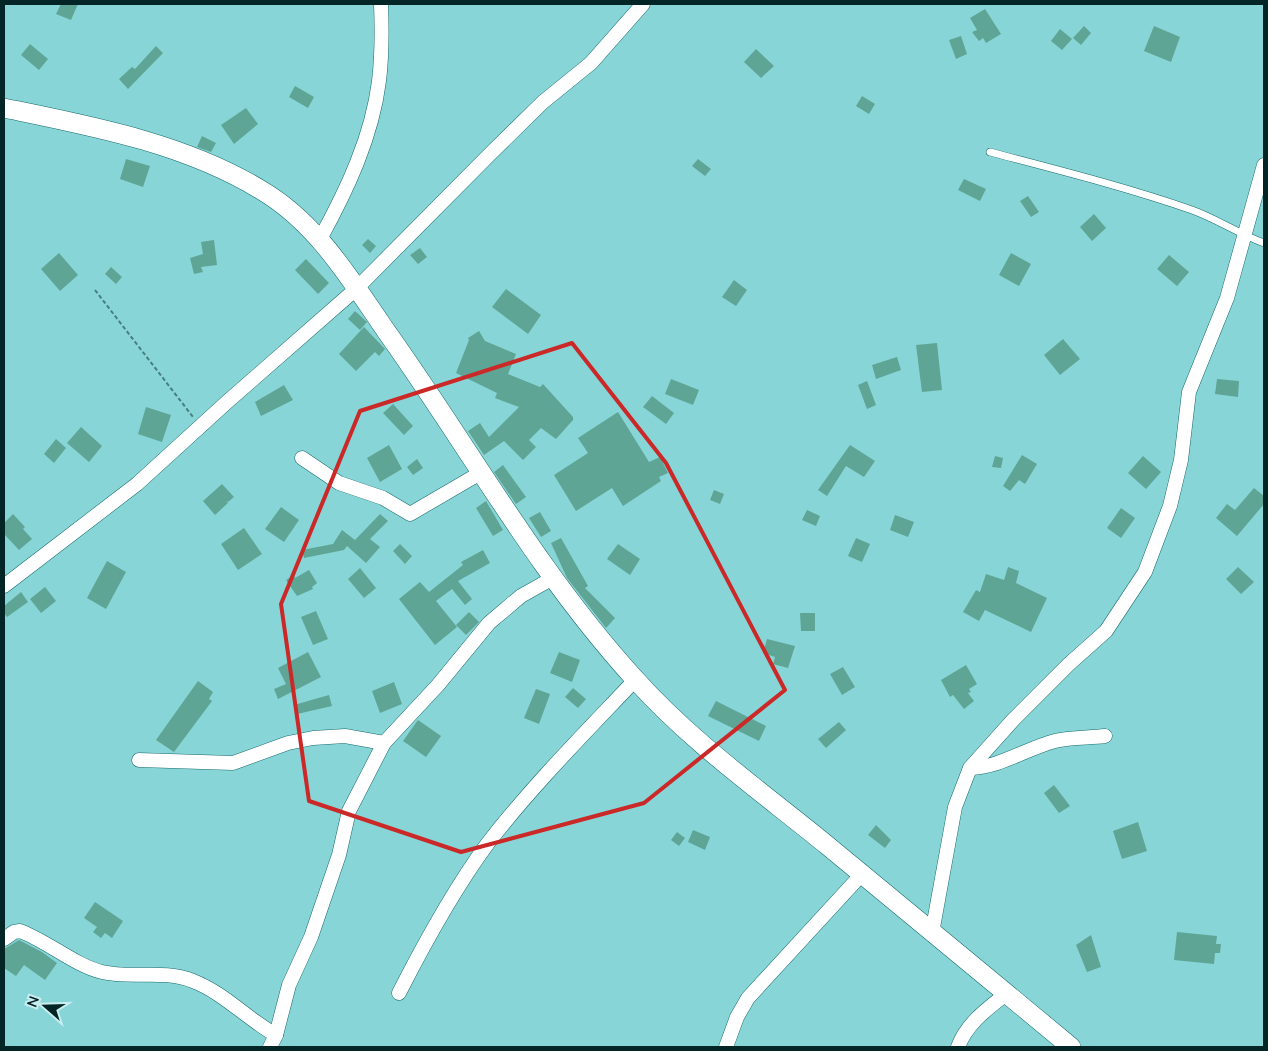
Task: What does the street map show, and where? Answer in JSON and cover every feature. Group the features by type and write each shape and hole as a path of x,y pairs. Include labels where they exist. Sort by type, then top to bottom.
{"main road":[{"path":"4,108 131,137 201,161 234,174 264,191 292,211 320,239 356,289 553,578 603,642 636,680 687,731 1071,1047"}],"street":[{"path":"320,239 351,178 372,118 379,81 381,4"},
{"path":"4,586 137,484 356,289 543,102 591,63 644,4"},
{"path":"932,932 955,807 970,768 1013,720 1069,664 1106,631 1145,572 1172,497 1181,460 1189,392 1227,298 1264,165"},
{"path":"302,458 339,484 383,498 410,514 482,472"},
{"path":"4,939 14,932 20,931 103,972 176,977 192,980 215,993 255,1024 273,1041 290,985 310,937 339,855 349,811 384,743 438,684 489,623 521,596 553,578"},
{"path":"399,993 420,952 487,845 538,783 636,680"},
{"path":"139,760 233,763 288,743 313,738 345,736 384,743"},
{"path":"970,768 1000,763 1055,741 1105,736"},
{"path":"726,1047 737,1017 748,998 862,874"},
{"path":"958,1047 961,1038 978,1015 1006,994"}],"lane":[{"path":"990,152 1153,197 1219,220 1245,236 1264,243"}],"path":[{"path":"95,290 200,426"}],"highlighted area":[{"path":"572,343 666,463 785,690 644,803 461,852 309,801 281,604 360,411"}],"building":[{"path":"61,4 78,4 71,20 56,14"},
{"path":"985,9 1001,34 986,43 983,38 979,41 972,32 977,30 970,18"},
{"path":"1084,26 1091,33 1081,45 1073,38"},
{"path":"1154,26 1180,37 1171,62 1144,51"},
{"path":"1060,29 1072,39 1062,50 1051,41"},
{"path":"961,36 967,54 956,59 949,40"},
{"path":"30,44 48,59 39,70 21,55"},
{"path":"156,46 163,53 128,89 119,79 132,67 135,69"},
{"path":"756,49 774,66 761,78 744,62"},
{"path":"295,86 314,97 308,108 289,97"},
{"path":"862,96 875,104 869,114 856,106"},
{"path":"246,108 258,124 234,144 221,125"},
{"path":"202,136 216,143 211,152 197,147"},
{"path":"126,159 150,166 143,187 120,179"},
{"path":"698,159 711,169 705,176 692,166"},
{"path":"964,179 986,189 980,201 958,190"},
{"path":"1028,196 1039,212 1031,217 1020,201"},
{"path":"1094,214 1106,228 1092,241 1080,227"},
{"path":"368,239 376,246 370,253 362,245"},
{"path":"214,240 217,265 201,267 203,272 194,274 190,258 203,254 201,242"},
{"path":"420,248 427,257 418,264 410,255"},
{"path":"59,253 78,275 60,291 41,269"},
{"path":"1011,253 1031,264 1019,286 999,275"},
{"path":"1169,255 1189,272 1177,286 1157,269"},
{"path":"306,259 329,283 318,294 295,270"},
{"path":"111,267 122,277 116,284 105,274"},
{"path":"734,280 747,290 736,306 722,297"},
{"path":"506,289 541,315 528,334 492,307"},
{"path":"355,311 367,322 360,330 348,319"},
{"path":"364,327 385,349 379,356 375,352 356,371 339,354"},
{"path":"479,331 485,341 516,354 508,374 540,387 543,384 573,417 573,420 556,439 541,428 529,440 536,447 523,460 504,441 484,455 468,431 480,423 489,437 519,407 495,398 497,393 456,373 469,340 468,338"},
{"path":"1063,339 1080,359 1060,375 1044,355"},
{"path":"937,343 942,390 922,392 916,345"},
{"path":"897,357 901,370 876,379 872,365"},
{"path":"671,379 699,390 693,405 665,394"},
{"path":"1217,379 1239,381 1238,397 1215,394"},
{"path":"867,381 876,405 867,409 858,385"},
{"path":"284,385 293,400 261,416 255,402"},
{"path":"652,396 674,413 666,424 643,407"},
{"path":"393,404 413,426 404,435 383,413"},
{"path":"146,407 171,415 162,442 138,434"},
{"path":"618,412 649,462 660,457 668,473 659,477 661,481 623,506 612,488 576,511 554,475 588,453 578,438"},
{"path":"81,427 102,446 89,462 67,443"},
{"path":"56,439 66,448 54,463 44,454"},
{"path":"389,445 402,469 380,482 367,458"},
{"path":"850,445 875,461 864,477 846,466 827,496 818,490"},
{"path":"1022,455 1037,464 1025,484 1019,480 1010,491 1003,486"},
{"path":"995,456 1003,458 1001,468 992,467"},
{"path":"1143,456 1161,472 1146,489 1128,473"},
{"path":"417,459 423,468 413,475 407,467"},
{"path":"503,465 526,497 516,504 494,472"},
{"path":"222,484 234,497 228,502 226,501 228,503 215,515 203,501"},
{"path":"1254,488 1264,496 1264,504 1237,536 1216,518 1227,504 1235,510"},
{"path":"714,490 724,494 720,504 710,500"},
{"path":"486,501 503,530 493,536 476,508"},
{"path":"281,507 299,520 284,542 265,529"},
{"path":"1121,508 1135,518 1121,538 1107,528"},
{"path":"807,510 820,516 816,526 802,520"},
{"path":"540,512 551,531 541,537 529,518"},
{"path":"13,514 25,527 23,529 32,539 19,550 4,534 4,523"},
{"path":"380,514 388,521 370,539 380,547 366,563 347,546 344,550 304,558 302,550 333,544 342,530 355,540"},
{"path":"895,515 914,522 908,537 890,530"},
{"path":"244,528 262,554 238,570 221,544"},
{"path":"561,538 588,586 585,588 615,618 606,628 567,578 551,543"},
{"path":"856,538 870,544 862,562 848,556"},
{"path":"400,544 412,556 405,564 393,551"},
{"path":"618,544 640,559 630,575 607,559"},
{"path":"483,550 490,563 458,581 472,599 465,605 452,589 436,601 457,627 435,645 399,599 420,582 429,592 463,565 461,562"},
{"path":"107,561 126,572 106,609 87,598"},
{"path":"1008,567 1019,571 1016,583 1047,598 1031,632 985,610 979,621 963,612 976,590 980,592 986,574 1004,580"},
{"path":"1238,567 1254,582 1241,594 1226,579"},
{"path":"360,568 376,588 364,598 348,579"},
{"path":"309,570 317,583 312,587 313,589 297,596 286,580 294,575 295,578"},
{"path":"45,587 56,601 41,613 30,599"},
{"path":"21,592 28,602 7,617 4,613 4,606"},
{"path":"316,611 328,639 313,645 301,617"},
{"path":"469,612 479,622 466,635 456,625"},
{"path":"800,613 815,613 815,631 801,631"},
{"path":"767,639 795,646 788,668 773,664 775,657 763,653"},
{"path":"308,652 321,677 278,699 274,689 286,684 278,668"},
{"path":"559,652 580,660 572,682 550,673"},
{"path":"966,665 977,684 969,689 971,692 968,693 974,701 964,709 953,695 950,697 941,680"},
{"path":"843,667 855,687 842,695 830,674"},
{"path":"198,681 213,692 209,699 212,701 174,752 156,740"},
{"path":"394,682 402,704 380,713 372,691"},
{"path":"573,688 586,699 578,708 565,697"},
{"path":"536,689 550,694 539,724 524,718"},
{"path":"329,695 332,706 297,714 294,705"},
{"path":"716,701 766,726 759,741 708,716"},
{"path":"418,720 441,736 426,757 403,741"},
{"path":"839,722 846,730 826,748 818,739"},
{"path":"1054,785 1070,806 1059,813 1044,793"},
{"path":"1138,822 1147,851 1122,859 1113,831"},
{"path":"876,825 891,840 885,848 868,835"},
{"path":"693,830 710,837 705,850 688,842"},
{"path":"677,832 685,838 679,846 671,840"},
{"path":"95,902 123,921 112,938 105,933 101,938 93,932 97,927 84,918"},
{"path":"1177,932 1217,936 1216,944 1221,944 1220,953 1215,953 1214,964 1174,960"},
{"path":"1091,935 1101,967 1087,972 1076,945"},
{"path":"19,940 42,952 57,963 45,980 24,965 16,976 4,968 4,949"}]}
